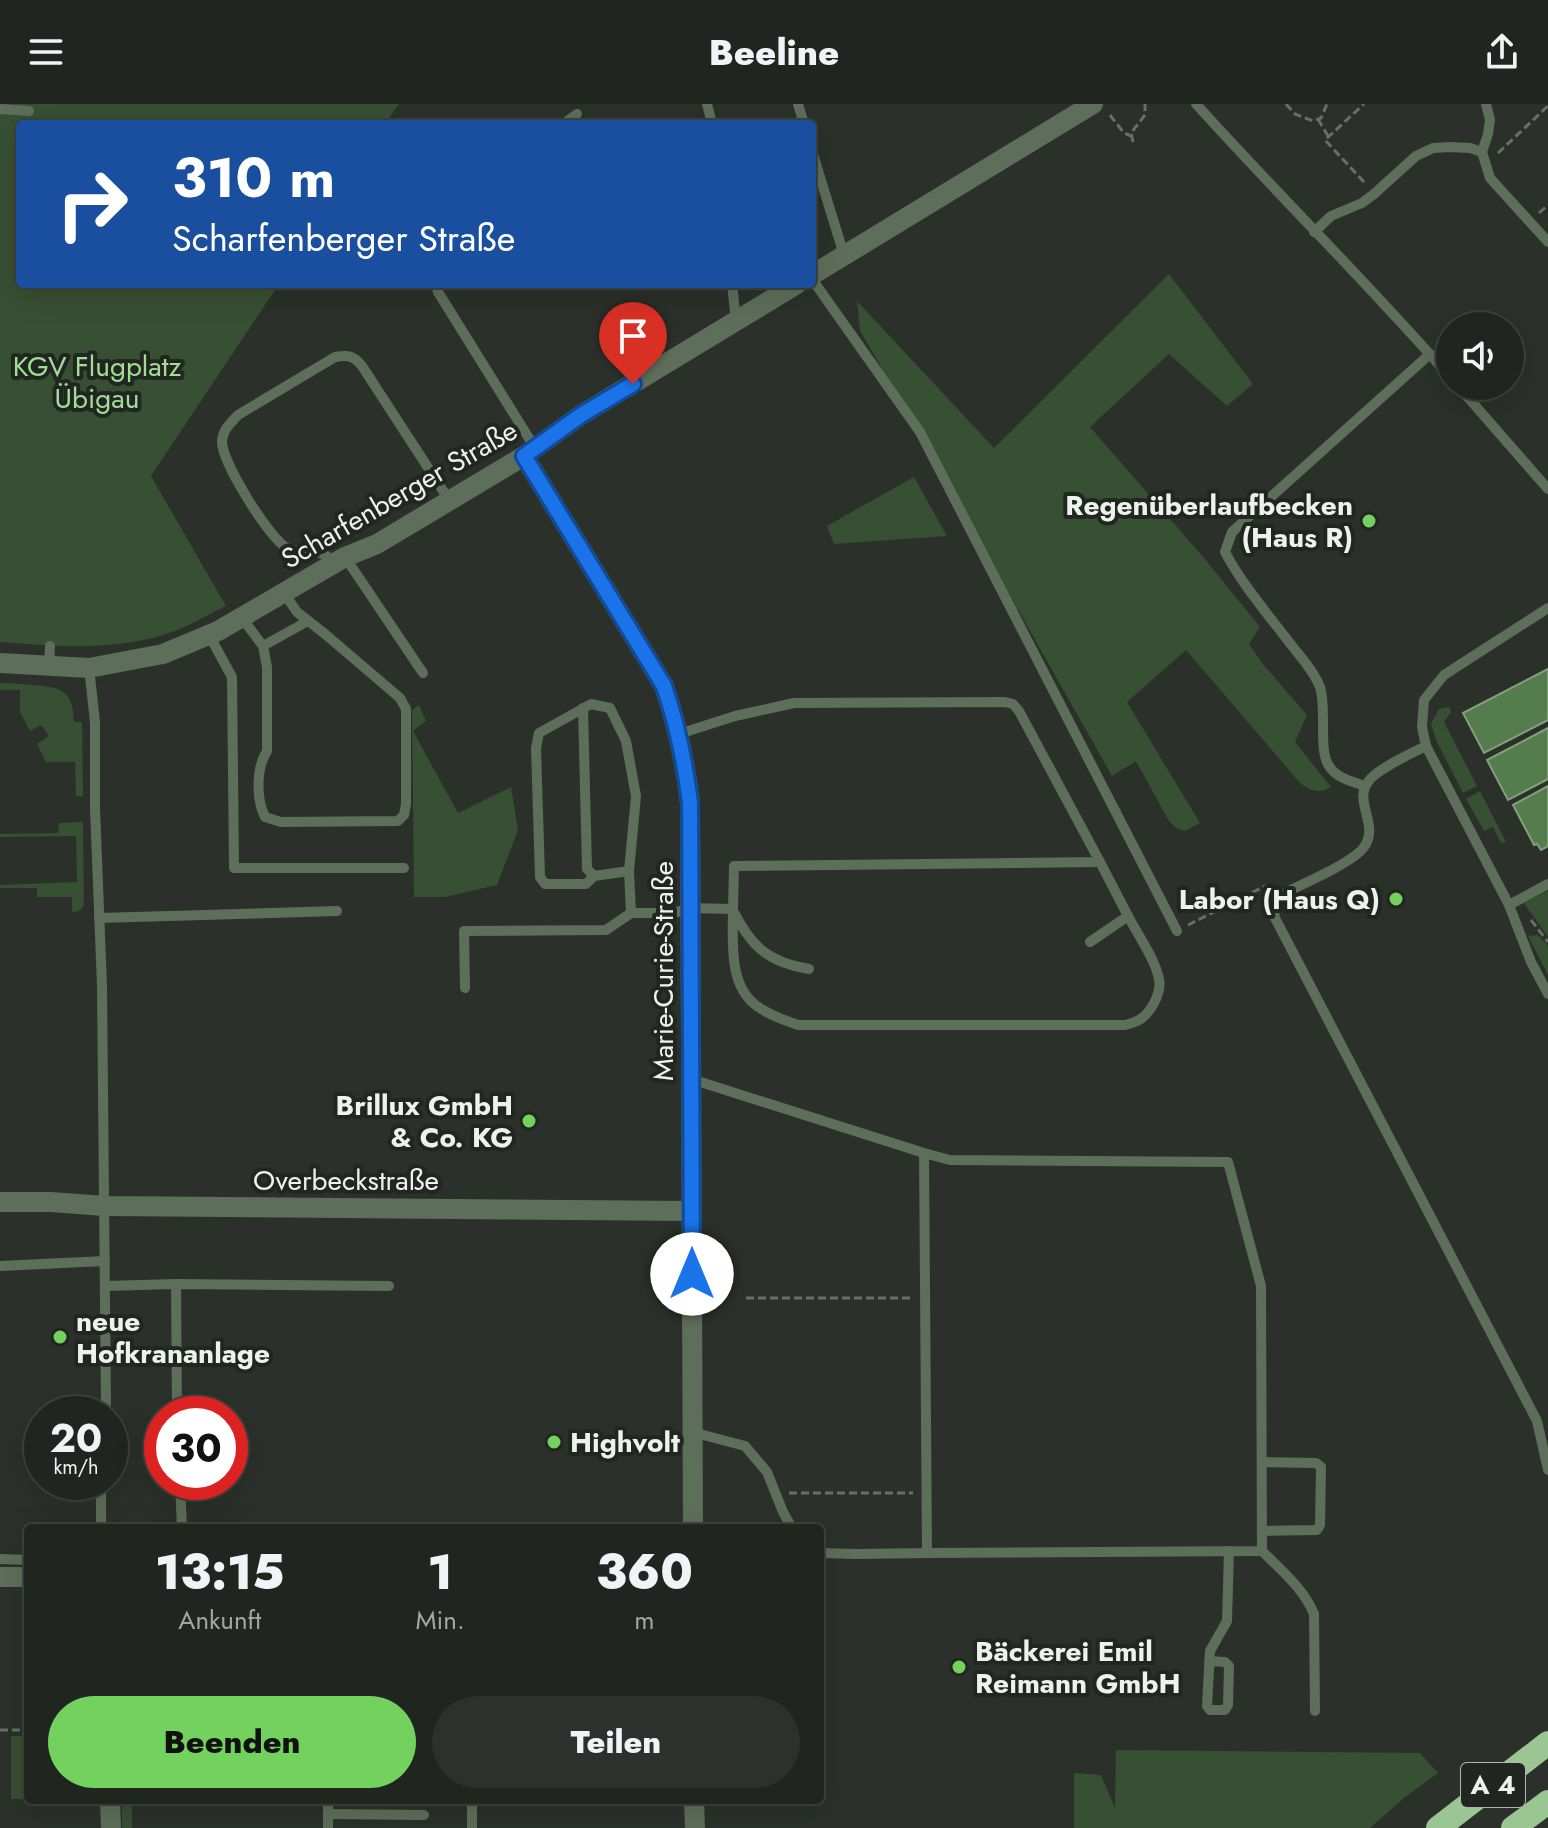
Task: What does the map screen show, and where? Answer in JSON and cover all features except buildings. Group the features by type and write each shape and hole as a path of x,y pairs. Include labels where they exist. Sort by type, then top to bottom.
{"highway":[{"name":"A 4","path":"1438,1828 1548,1743"},
{"name":"A 4","path":"1513,1828 1548,1802"}],"street":[{"path":"816,274 844,255 1101,109"},
{"name":"Scharfenberger Straße","path":"0,663 49,656 89,668 163,654 209,635 340,560 377,544 790,288"},
{"name":"Marie-Curie-Straße","path":"529,452 664,686 685,762 690,803 693,1524"},
{"name":"Overbeckstraße","path":"0,1202 105,1206 691,1211"},
{"path":"0,1577 24,1577"},
{"path":"110,1804 111,1828"},
{"path":"694,1804 695,1828"}],"lane":[{"path":"1196,104 1436,361"},
{"path":"1486,104 1490,120 1482,152 1490,178 1548,242"},
{"path":"0,109 29,111"},
{"path":"569,120 577,114"},
{"path":"1314,232 1331,216 1362,203 1416,156 1433,148 1470,148 1482,152"},
{"path":"816,164 844,255"},
{"path":"816,283 920,432 1177,931"},
{"path":"437,288 529,452"},
{"path":"732,288 736,321"},
{"path":"1365,786 1348,781 1329,767 1319,686 1303,660 1237,574 1225,552 1232,532 1430,354"},
{"path":"423,673 340,560 322,553 293,551 283,546 264,524 227,463 222,442 226,428 238,415 335,357 347,355 356,358 362,366 449,500"},
{"path":"1470,400 1548,489"},
{"path":"242,618 263,646 267,667 267,751 261,760 260,784 260,808 265,817 281,822 398,821 404,815 406,804 406,709 400,698 297,612 284,593"},
{"path":"1548,608 1444,675 1424,700 1422,727 1426,746 1514,902 1531,962 1548,994"},
{"path":"263,646 308,621"},
{"path":"209,635 232,677 234,868 404,868"},
{"path":"89,668 95,722 106,1396"},
{"path":"679,734 735,716 794,703 1013,704 1100,862 1160,983 1148,1013 1138,1021 1125,1025 798,1025 754,1005 743,990 734,954 734,866 1100,862"},
{"path":"629,871 594,876 586,884 545,884 540,877 536,748 539,733 591,704 610,708 626,741 636,796 629,871 631,913"},
{"path":"583,708 587,869 594,876"},
{"path":"1426,746 1369,779 1361,795 1370,832 1365,846 1351,859 1278,896 1273,905 1275,918 1537,1421 1548,1470"},
{"path":"1514,902 1548,884"},
{"path":"465,988 464,931 606,930 631,913 674,913 690,908 733,909"},
{"path":"733,909 744,931 765,955 789,966 809,969"},
{"path":"99,918 337,911"},
{"path":"1090,942 1128,916"},
{"path":"691,1079 950,1160 1228,1162 1261,1286 1262,1551"},
{"path":"924,1153 927,1553"},
{"path":"0,1266 105,1261"},
{"path":"176,1284 177,1396"},
{"path":"105,1286 389,1286"},
{"path":"692,1432 745,1446 767,1472 790,1524"},
{"path":"1262,1462 1313,1462 1321,1467 1320,1525 1317,1530 1262,1531"},
{"path":"101,1500 101,1524"},
{"path":"181,1500 182,1524"},
{"path":"1209,1661 1225,1662 1229,1666 1228,1705 1225,1710 1210,1710 1207,1706 1209,1661 1210,1651 1227,1621 1229,1551"},
{"path":"824,1553 1262,1551 1298,1586 1314,1614 1315,1711"},
{"path":"0,1559 24,1560"},
{"path":"328,1804 328,1828"},
{"path":"472,1804 472,1828"},
{"path":"328,1814 424,1815"}],"path":[{"path":"1133,142 1131,136 1145,115 1145,104"},
{"path":"1286,104 1295,114 1313,121 1321,118 1327,104"},
{"path":"1364,104 1325,140 1374,194"},
{"path":"1486,164 1548,106"},
{"path":"1101,109 1124,133 1131,136"},
{"path":"1318,119 1328,136"},
{"path":"1177,931 1274,882"},
{"path":"1514,902 1548,942"},
{"path":"746,1298 925,1298"},
{"path":"774,1489 789,1493 926,1493"},
{"path":"0,1730 24,1730"}],"green space":[{"name":"KGV Flugplatz Übigau","path":"0,104 399,104 388,120 16,120 16,288 276,288 151,476 226,606 163,635 143,640 61,646 0,642"},
{"path":"1169,274 1253,384 1227,406 1169,354 1090,427 1260,627 1249,644 1307,715 1295,742 1331,787 1315,791 1300,783 1186,650 1127,702 1200,823 1185,831 1169,821 1136,761 1112,776 860,330 857,301 994,448"},
{"path":"914,477 947,536 834,544 827,526"},
{"path":"0,683 51,687 68,697 74,722 82,722 83,797 76,796 75,762 46,762 37,744 49,736 41,725 30,731 20,712 20,690 0,690"},
{"path":"419,705 426,721 413,731 458,813 511,787 518,830 497,885 445,897 414,897 412,710"},
{"path":"1449,707 1451,712 1444,722 1477,786 1463,793 1431,724 1439,709"},
{"path":"1480,791 1506,842 1501,843 1493,827 1484,831 1466,799"},
{"path":"83,822 84,905 81,909 72,912 72,897 37,897 37,888 0,888 0,885 77,882 76,836 0,837 0,834 58,833 59,823"},
{"path":"1548,891 1548,937 1523,902"},
{"path":"1538,935 1548,946 1548,975 1528,936"},
{"path":"11,1736 24,1736 24,1799 11,1799"},
{"path":"1116,1750 1420,1753 1438,1773 1370,1828 1074,1828 1074,1773 1101,1775 1115,1808"},
{"path":"122,1804 132,1804 132,1828 122,1828"}],"shaded area":[{"path":"1548,669 1548,720 1484,753 1463,713"},
{"path":"1548,728 1548,779 1508,800 1487,760"},
{"path":"1548,786 1548,846 1541,850 1537,844 1534,845 1513,805"}],"place":[{"name":"Regenüberlaufbecken (Haus R)","path":"1369,521"},
{"name":"Labor (Haus Q)","path":"1396,899"},
{"name":"Brillux GmbH & Co. KG","path":"529,1121"},
{"name":"neue Hofkrananlage","path":"60,1337"},
{"name":"Highvolt","path":"554,1442"},
{"name":"Bäckerei Emil Reimann GmbH","path":"959,1667"}],"route":[{"path":"633,384 581,415 524,456 664,686 685,762 690,803 692,1274"}]}
